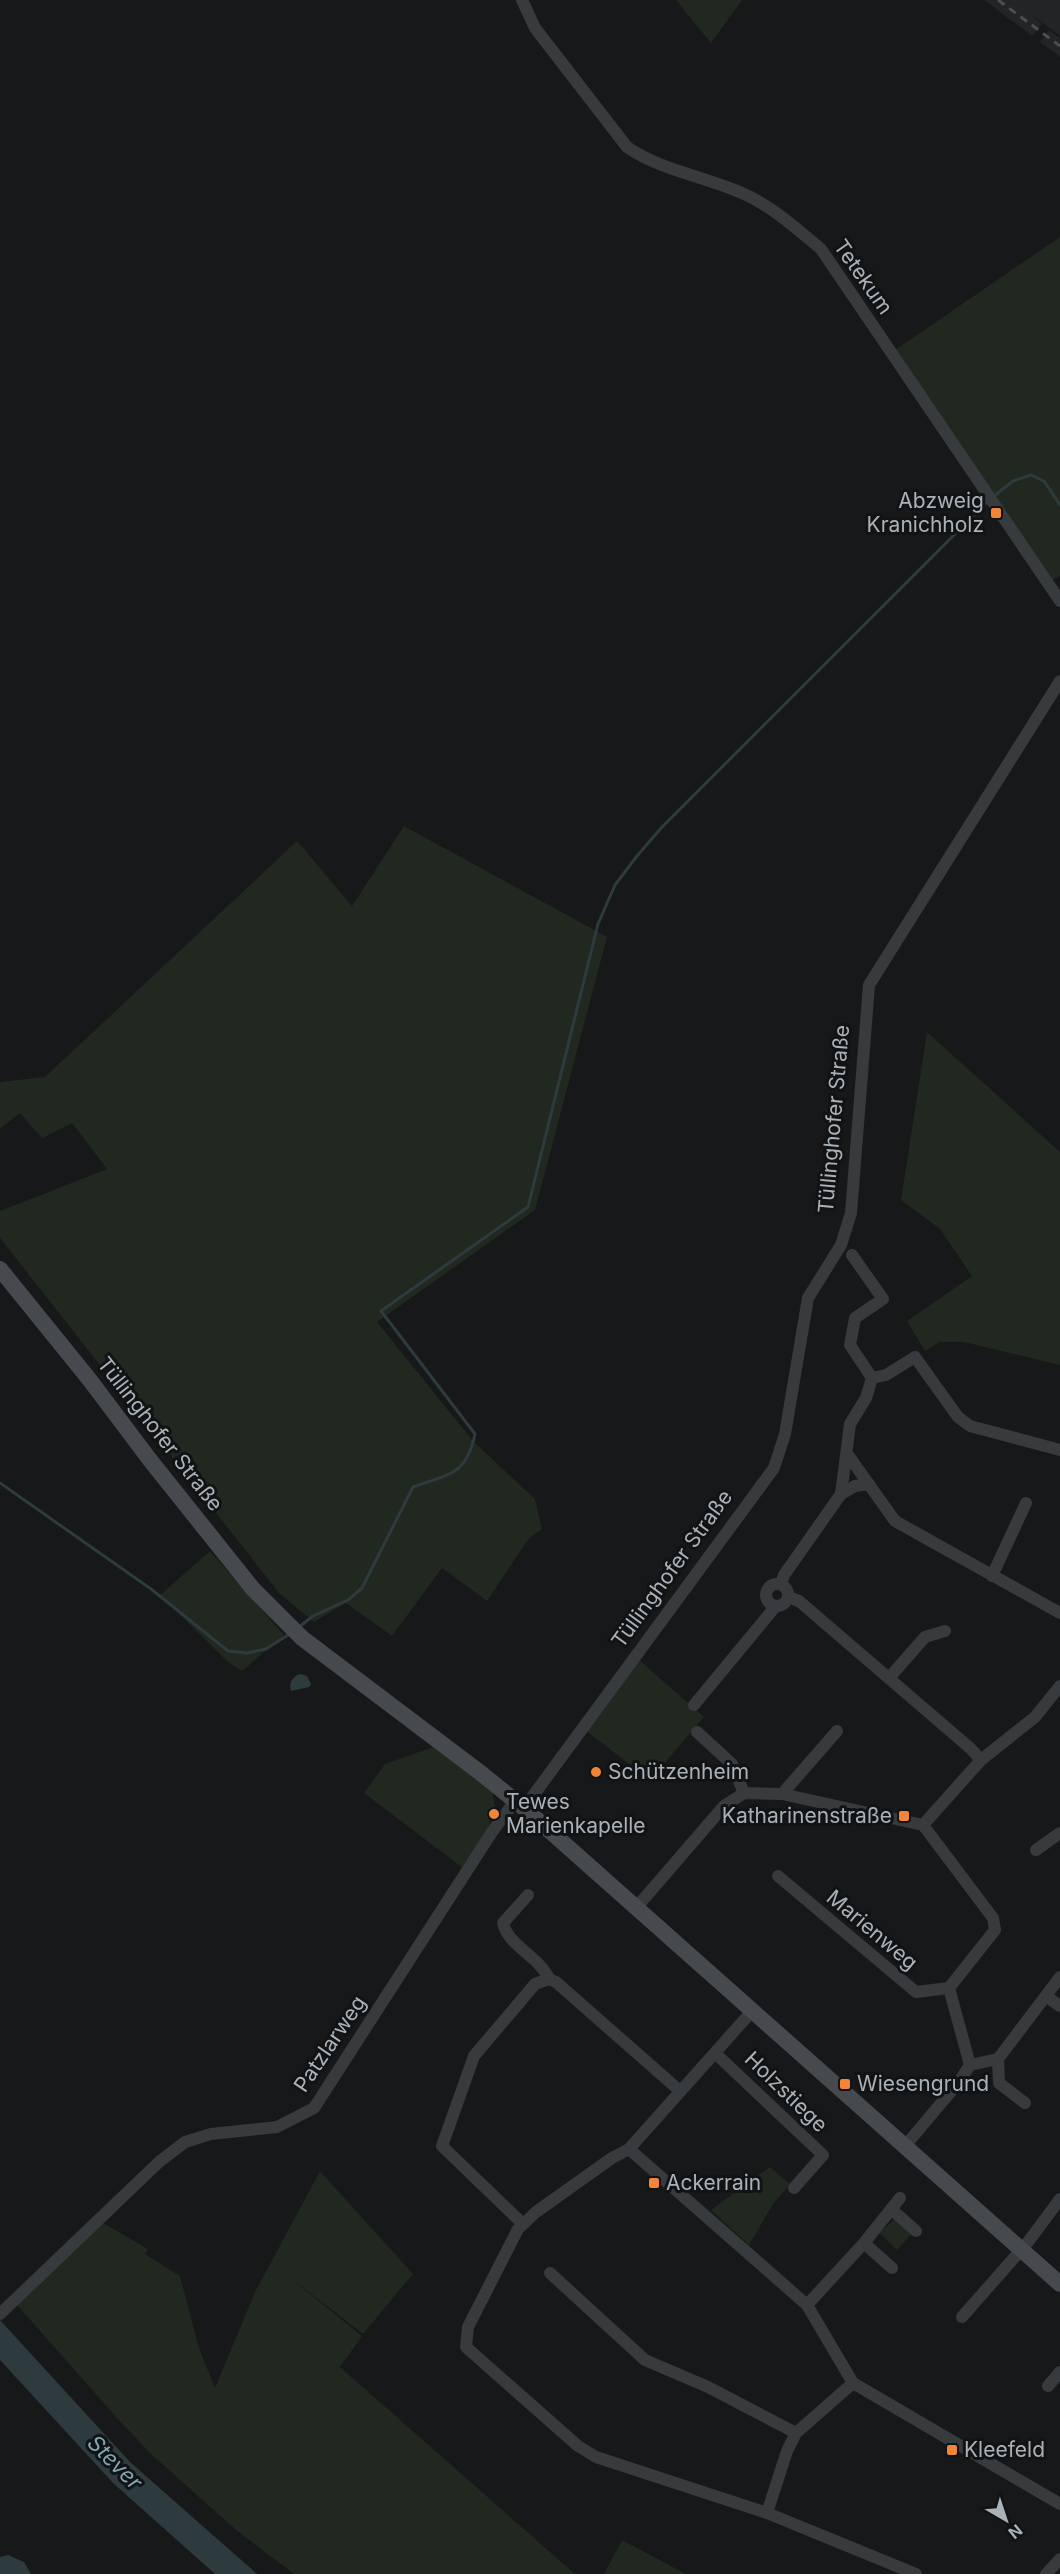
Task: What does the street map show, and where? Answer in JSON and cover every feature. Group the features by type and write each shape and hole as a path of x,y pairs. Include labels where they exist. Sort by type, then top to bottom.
{"main road":[{"name":"Tüllinghofer Straße","path":"0,1269 253,1589 286,1624 520,1805"},
{"path":"520,1805 1060,2284"}],"street":[{"name":"Tetekum","path":"522,0 535,28 627,147 663,167 712,181 745,194 771,210 821,249 1060,601"},
{"name":"Tüllinghofer Straße","path":"520,1805 774,1468 785,1434 807,1298 841,1245 851,1214 869,985 1060,681"},
{"path":"852,1255 883,1299 855,1318 850,1345 872,1378"},
{"path":"872,1378 886,1375 915,1357 958,1417 970,1426 1060,1450"},
{"path":"841,1494 848,1455 850,1424 866,1398 872,1378"},
{"path":"848,1455 896,1521 1060,1613"},
{"path":"781,1584 784,1575 841,1494 855,1485 869,1484"},
{"path":"992,1576 1026,1503"},
{"path":"694,1705 775,1607 783,1605 788,1597 785,1587 781,1584 772,1585 766,1593 768,1601 775,1607"},
{"path":"788,1597 799,1601 890,1677 981,1760"},
{"path":"890,1677 925,1637 945,1631"},
{"path":"923,1825 981,1760 1035,1717 1059,1692"},
{"path":"782,1794 837,1731"},
{"path":"697,1732 732,1764 744,1793"},
{"path":"636,1908 724,1806 744,1793 782,1794 923,1825 993,1918 995,1930 950,1988 970,2066"},
{"name":"Patzlarweg","path":"2,2312 159,2162 185,2142 211,2134 277,2127 314,2108 492,1832 520,1805"},
{"path":"1036,1850 1060,1833"},
{"name":"Marienweg","path":"778,1876 916,1992 950,1988"},
{"path":"528,1894 503,1923 505,1932 544,1967 549,1979"},
{"path":"905,2146 970,2066 998,2059 1060,1977"},
{"path":"523,2223 442,2146 474,2056 535,1984 549,1979 556,1982 680,2091"},
{"path":"1046,1996 1060,2006"},
{"path":"753,2010 629,2149 612,2158 523,2223 509,2243 468,2327 466,2347 578,2446 596,2457 767,2513 916,2574"},
{"name":"Holzstiege","path":"715,2053 823,2155 794,2188"},
{"path":"998,2059 999,2083 1025,2103"},
{"path":"629,2149 807,2305 854,2383 1060,2504"},
{"path":"807,2305 900,2198"},
{"path":"962,2317 1021,2249 1060,2199"},
{"path":"891,2209 916,2231"},
{"path":"864,2242 892,2268"},
{"path":"550,2273 645,2360 708,2387 796,2433"},
{"path":"1048,2386 1060,2372"},
{"path":"767,2513 787,2451 796,2433 854,2383"},
{"path":"1046,2574 1060,2559"}],"shaded area":[{"path":"676,0 742,0 711,43"},
{"path":"984,0 1060,0 1060,36 1030,13 1042,24 1032,36"},
{"path":"1049,30 1060,38 1060,57 1040,42"},
{"path":"1060,237 1060,576 1050,581 895,350"},
{"path":"404,826 607,937 535,1210 377,1322 474,1442 535,1499 542,1529 529,1538 487,1601 442,1568 392,1636 346,1603 314,1622 279,1593 0,1238 0,1211 107,1169 72,1123 42,1138 20,1113 0,1129 0,1082 45,1077 297,841 352,906"},
{"path":"927,1032 1060,1152 1060,1365 964,1342 940,1342 925,1351 907,1321 972,1276 940,1229 901,1200"},
{"path":"210,1551 284,1635 242,1671 229,1663 160,1595"},
{"path":"638,1659 704,1717 650,1780 585,1730"},
{"path":"433,1747 492,1790 495,1807 489,1815 490,1828 463,1868 364,1793 385,1764"},
{"path":"770,2167 790,2184 773,2204 749,2245 711,2210"},
{"path":"320,2171 413,2274 363,2334 288,2276 362,2336 340,2367 575,2574 294,2574 236,2530 151,2454 17,2305 103,2223 148,2249 145,2254 180,2276 199,2348 215,2388 255,2292"},
{"path":"894,2220 912,2233 897,2250 879,2233"},
{"path":"622,2540 686,2574 604,2574"}],"water":[{"path":"300,1674 307,1676 311,1684 309,1687 291,1691 292,1680"},
{"name":"Stever","path":"0,2320 130,2462 257,2574 215,2574 113,2483 0,2360"},
{"path":"8,2555 24,2562 31,2574 0,2574 0,2557"}],"waterway":[{"path":"994,496 1013,481 1031,475 1044,481 1060,505"},
{"path":"299,1627 313,1616 348,1600 362,1588 413,1487 446,1476 461,1466 467,1458 475,1434 381,1311 528,1207 598,924 615,885 662,827 987,502"},
{"path":"0,1483 151,1589 228,1651 247,1653 266,1649 291,1633"}],"railway":[{"path":"998,0 1060,46"}],"place":[{"name":"Abzweig Kranichholz","path":"996,513"},
{"name":"Schützenheim","path":"596,1772"},
{"name":"Tewes Marienkapelle","path":"494,1814"},
{"name":"Katharinenstraße","path":"904,1816"},
{"name":"Wiesengrund","path":"845,2084"},
{"name":"Ackerrain","path":"654,2183"},
{"name":"Kleefeld","path":"952,2450"}]}
